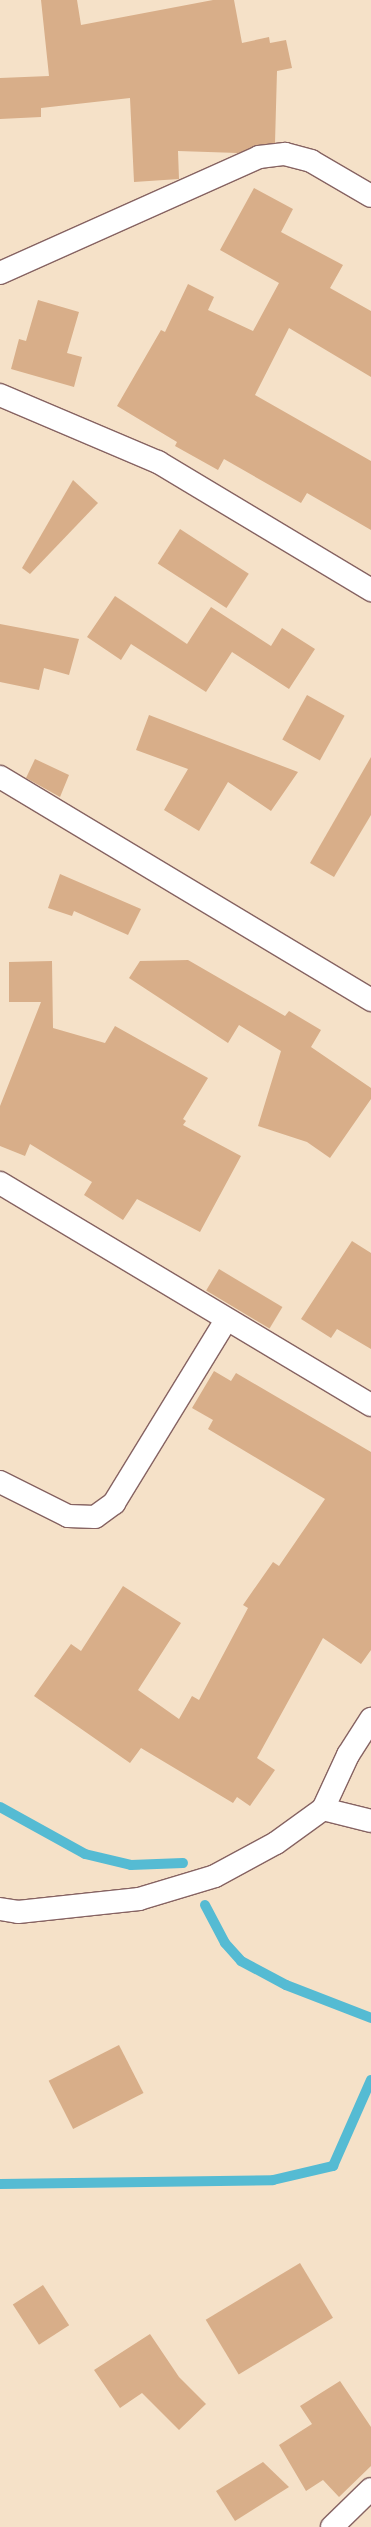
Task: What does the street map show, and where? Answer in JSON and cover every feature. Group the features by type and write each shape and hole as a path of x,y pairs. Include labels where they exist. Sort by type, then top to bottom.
{"street":[{"path":"0,273 259,156 285,154 311,161 371,196"},
{"path":"0,395 158,462 371,590"},
{"path":"0,777 371,1000"},
{"path":"0,1183 226,1320 371,1405"},
{"path":"0,1482 68,1516 95,1517 114,1503 226,1320"},
{"path":"0,1909 18,1912 139,1899 215,1876 276,1843 323,1809 348,1755 371,1719"},
{"path":"323,1809 371,1822"},
{"path":"332,2527 371,2489"}],"building":[{"path":"41,0 77,0 81,25 213,0 234,0 242,43 269,37 270,43 286,40 292,68 277,71 275,143 238,153 178,151 179,179 134,182 130,98 41,108 41,117 0,119 0,78 49,76"},
{"path":"254,188 293,209 281,232 343,265 330,288 371,311 371,377 289,328 255,395 371,461 371,530 307,493 301,503 224,459 218,470 175,446 177,442 117,406 161,330 165,332 188,284 214,297 208,310 253,331 279,283 220,250"},
{"path":"38,300 79,312 67,353 82,357 74,387 11,369 19,339 26,341"},
{"path":"73,480 98,503 30,574 22,568"},
{"path":"180,529 249,574 226,608 158,563"},
{"path":"115,596 187,644 211,607 271,646 282,628 315,649 289,689 232,652 206,692 131,644 121,660 87,637"},
{"path":"0,624 79,639 69,675 44,668 39,690 0,682"},
{"path":"307,695 345,716 320,760 282,740"},
{"path":"149,715 298,772 271,811 228,782 199,831 164,810 188,769 136,750"},
{"path":"371,757 371,815 334,877 310,863"},
{"path":"35,759 69,775 60,797 26,778"},
{"path":"60,874 141,909 128,935 74,911 72,916 48,908"},
{"path":"188,960 285,1016 289,1011 321,1030 311,1047 371,1088 371,1099 330,1158 307,1142 258,1126 281,1051 239,1025 228,1043 129,978 140,961"},
{"path":"52,961 53,1028 105,1043 115,1026 208,1078 183,1119 186,1121 183,1125 241,1156 200,1232 137,1199 123,1220 84,1195 92,1182 30,1144 25,1156 0,1146 0,1106 41,1002 9,1002 9,962"},
{"path":"352,1241 371,1253 371,1349 337,1329 331,1338 301,1319"},
{"path":"219,1269 282,1307 270,1329 206,1290"},
{"path":"214,1371 231,1381 236,1373 371,1452 371,1650 361,1664 323,1638 257,1758 275,1770 250,1806 237,1797 233,1803 141,1748 130,1763 34,1696 71,1644 81,1651 123,1586 181,1623 138,1690 179,1719 192,1696 199,1700 248,1608 243,1605 273,1562 279,1566 325,1499 208,1429 213,1420 192,1408"},
{"path":"119,2045 144,2093 73,2129 49,2081"},
{"path":"300,2263 333,2318 239,2375 206,2320"},
{"path":"43,2285 69,2325 39,2345 13,2305"},
{"path":"150,2334 179,2377 206,2404 179,2430 142,2393 120,2408 94,2370"},
{"path":"340,2381 371,2427 371,2466 339,2497 323,2480 306,2491 279,2445 312,2424 300,2406"},
{"path":"263,2462 289,2487 235,2521 216,2491"}],"waterway":[{"path":"0,1807 85,1854 131,1865 183,1863"},
{"path":"205,1905 225,1943 241,1961 286,1985 371,2018"},
{"path":"0,2184 273,2180 333,2166 371,2080"}]}
